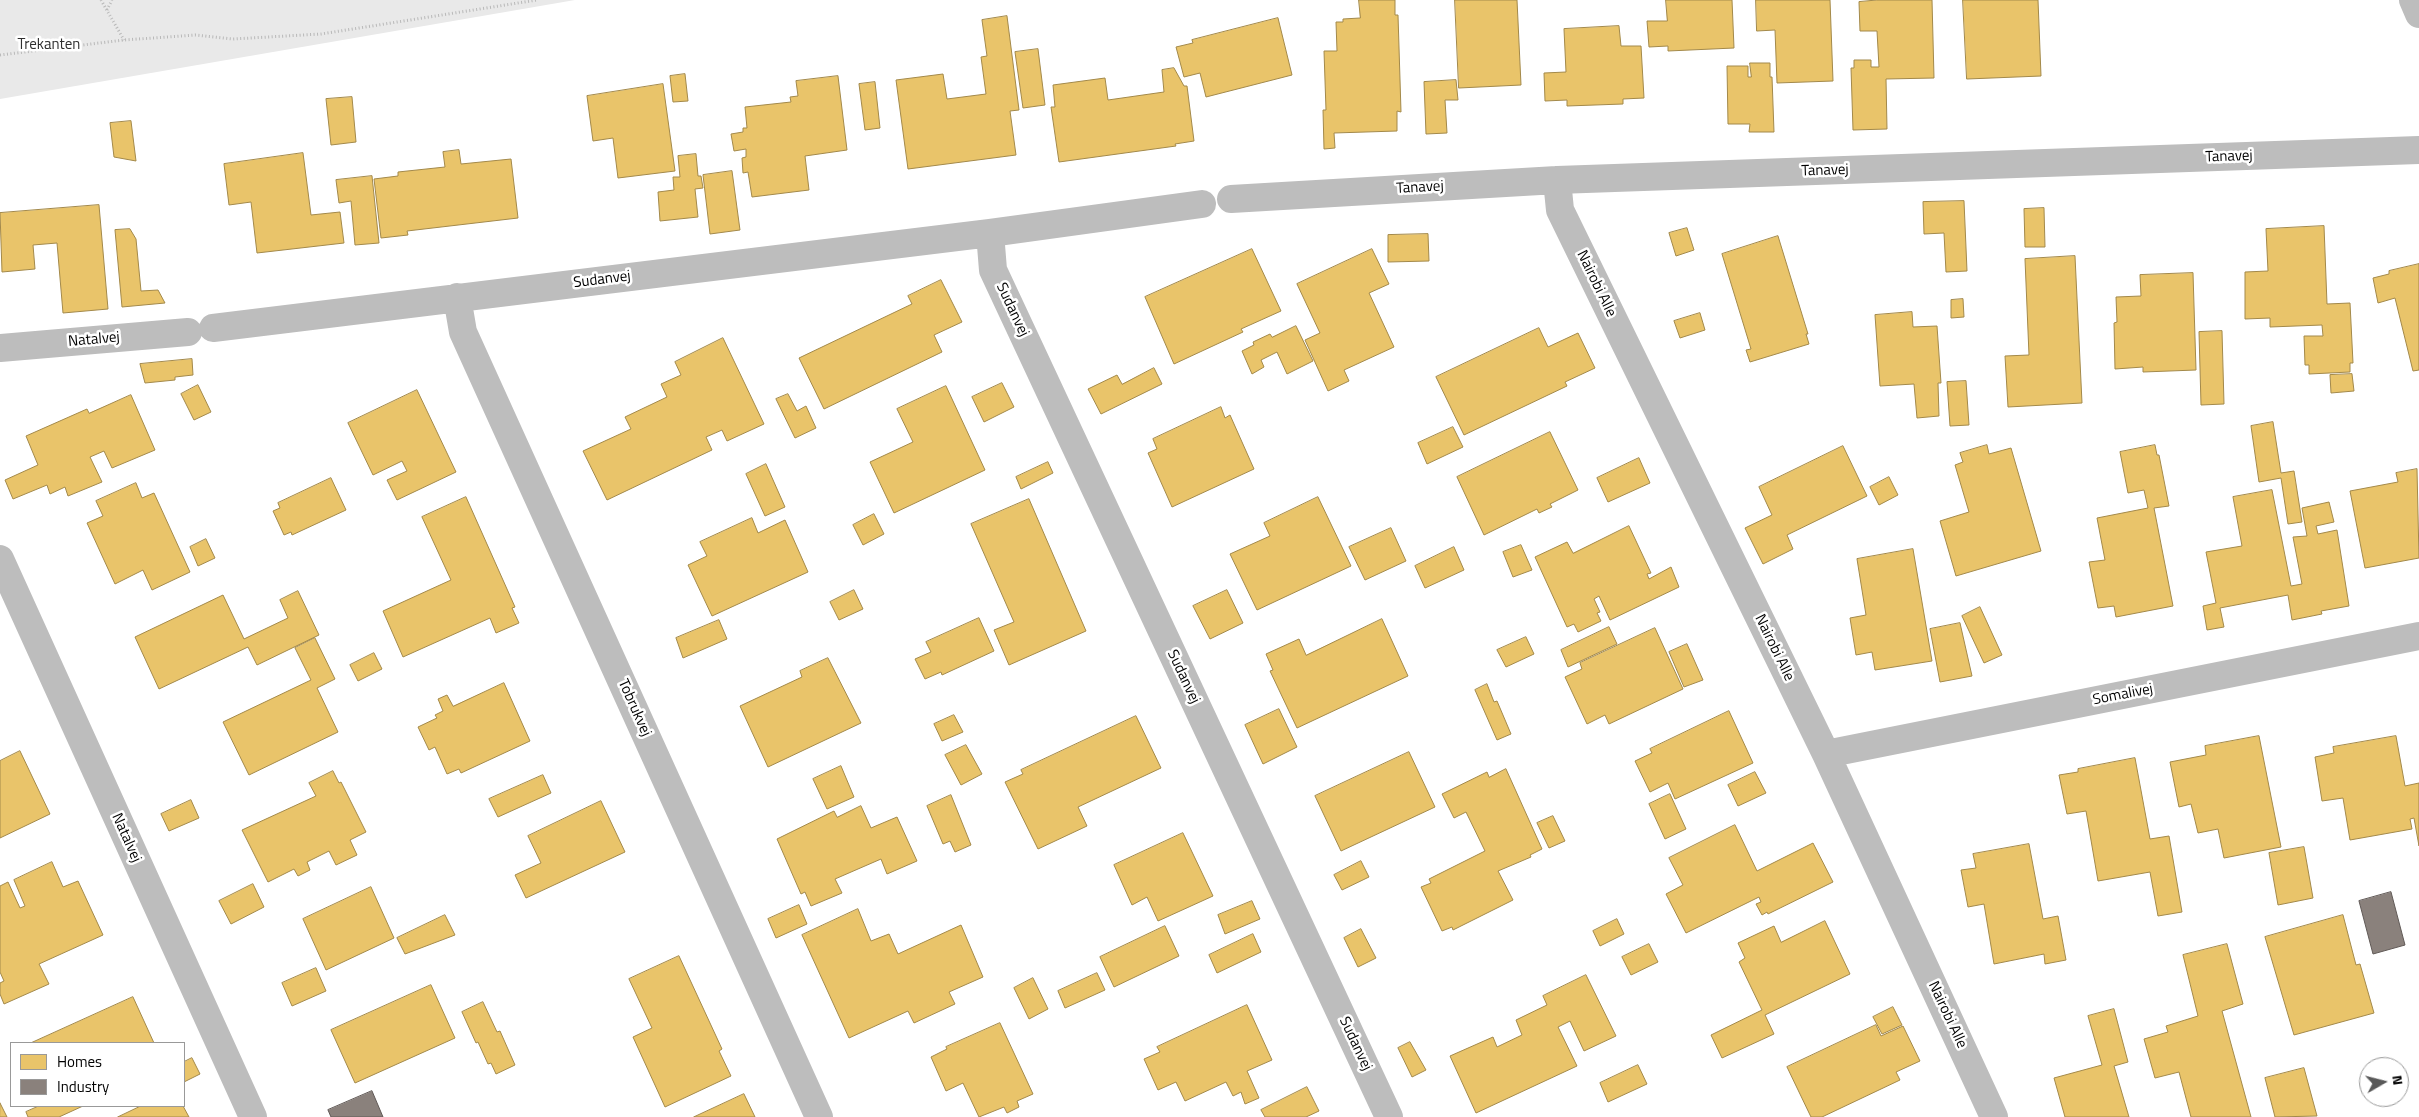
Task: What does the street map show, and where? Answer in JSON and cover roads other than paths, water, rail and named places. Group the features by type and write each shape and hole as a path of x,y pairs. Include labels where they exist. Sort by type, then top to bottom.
{"street":[{"path":"2413,0 2419,14"},
{"name":"Tanavej","path":"1231,199 1557,180 2419,150"},
{"name":"Nairobi Alle","path":"1557,180 1560,210 1826,754 1994,1117"},
{"name":"Sudanvej","path":"201,330 457,297 990,233 1202,204"},
{"name":"Sudanvej","path":"990,233 993,270 1390,1117"},
{"name":"Tobrukvej","path":"457,297 463,332 819,1117"},
{"name":"Natalvej","path":"0,348 201,330"},
{"name":"Natalvej","path":"0,560 253,1117"},
{"name":"Somalivej","path":"1826,754 2419,636"}],"park label":[{"name":"Trekanten","path":"49,45"}]}
